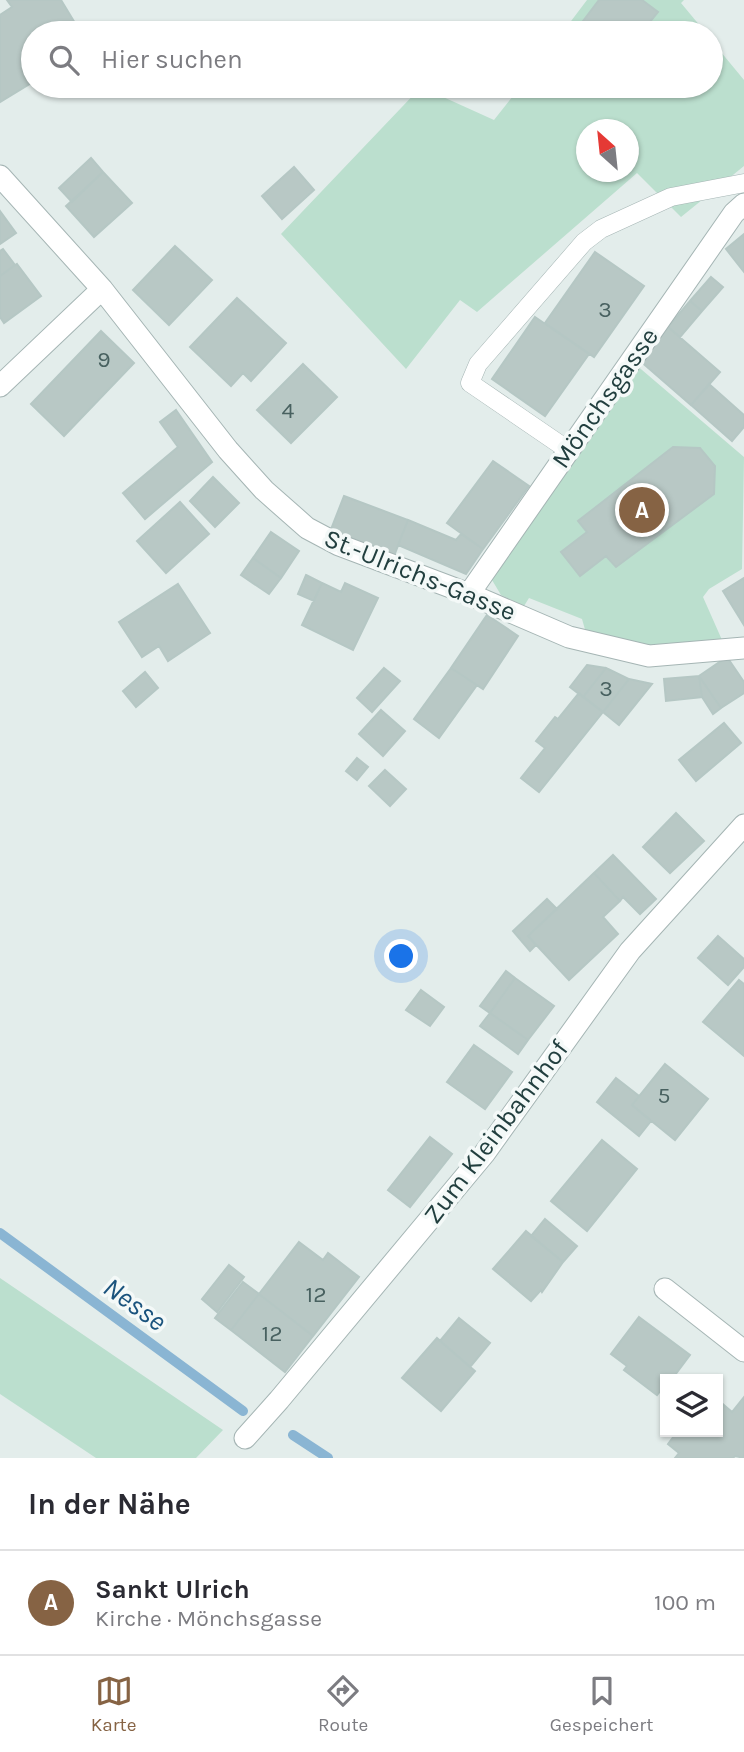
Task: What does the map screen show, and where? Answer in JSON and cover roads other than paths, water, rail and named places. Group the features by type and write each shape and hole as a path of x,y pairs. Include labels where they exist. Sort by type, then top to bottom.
{"street":[{"name":"St.-Ulrichs-Gasse","path":"0,176 102,289 228,450 264,490 307,528 340,545 469,594 569,637 649,656 744,648"},
{"name":"Mönchsgasse","path":"469,594 734,213 744,204"},
{"path":"0,386 102,289"},
{"name":"Zum Kleinbahnhof","path":"245,1438 279,1401 484,1154 630,951 744,825"},
{"path":"665,1289 744,1351"}],"lane":[{"path":"568,450 470,383 478,364 584,242 601,229 671,197 744,183"}],"waterway":[{"name":"Nesse","path":"0,1233 243,1411"},
{"name":"Nesse","path":"293,1435 328,1458"}],"place":[{"name":"Sankt Ulrich","path":"642,510"}]}
